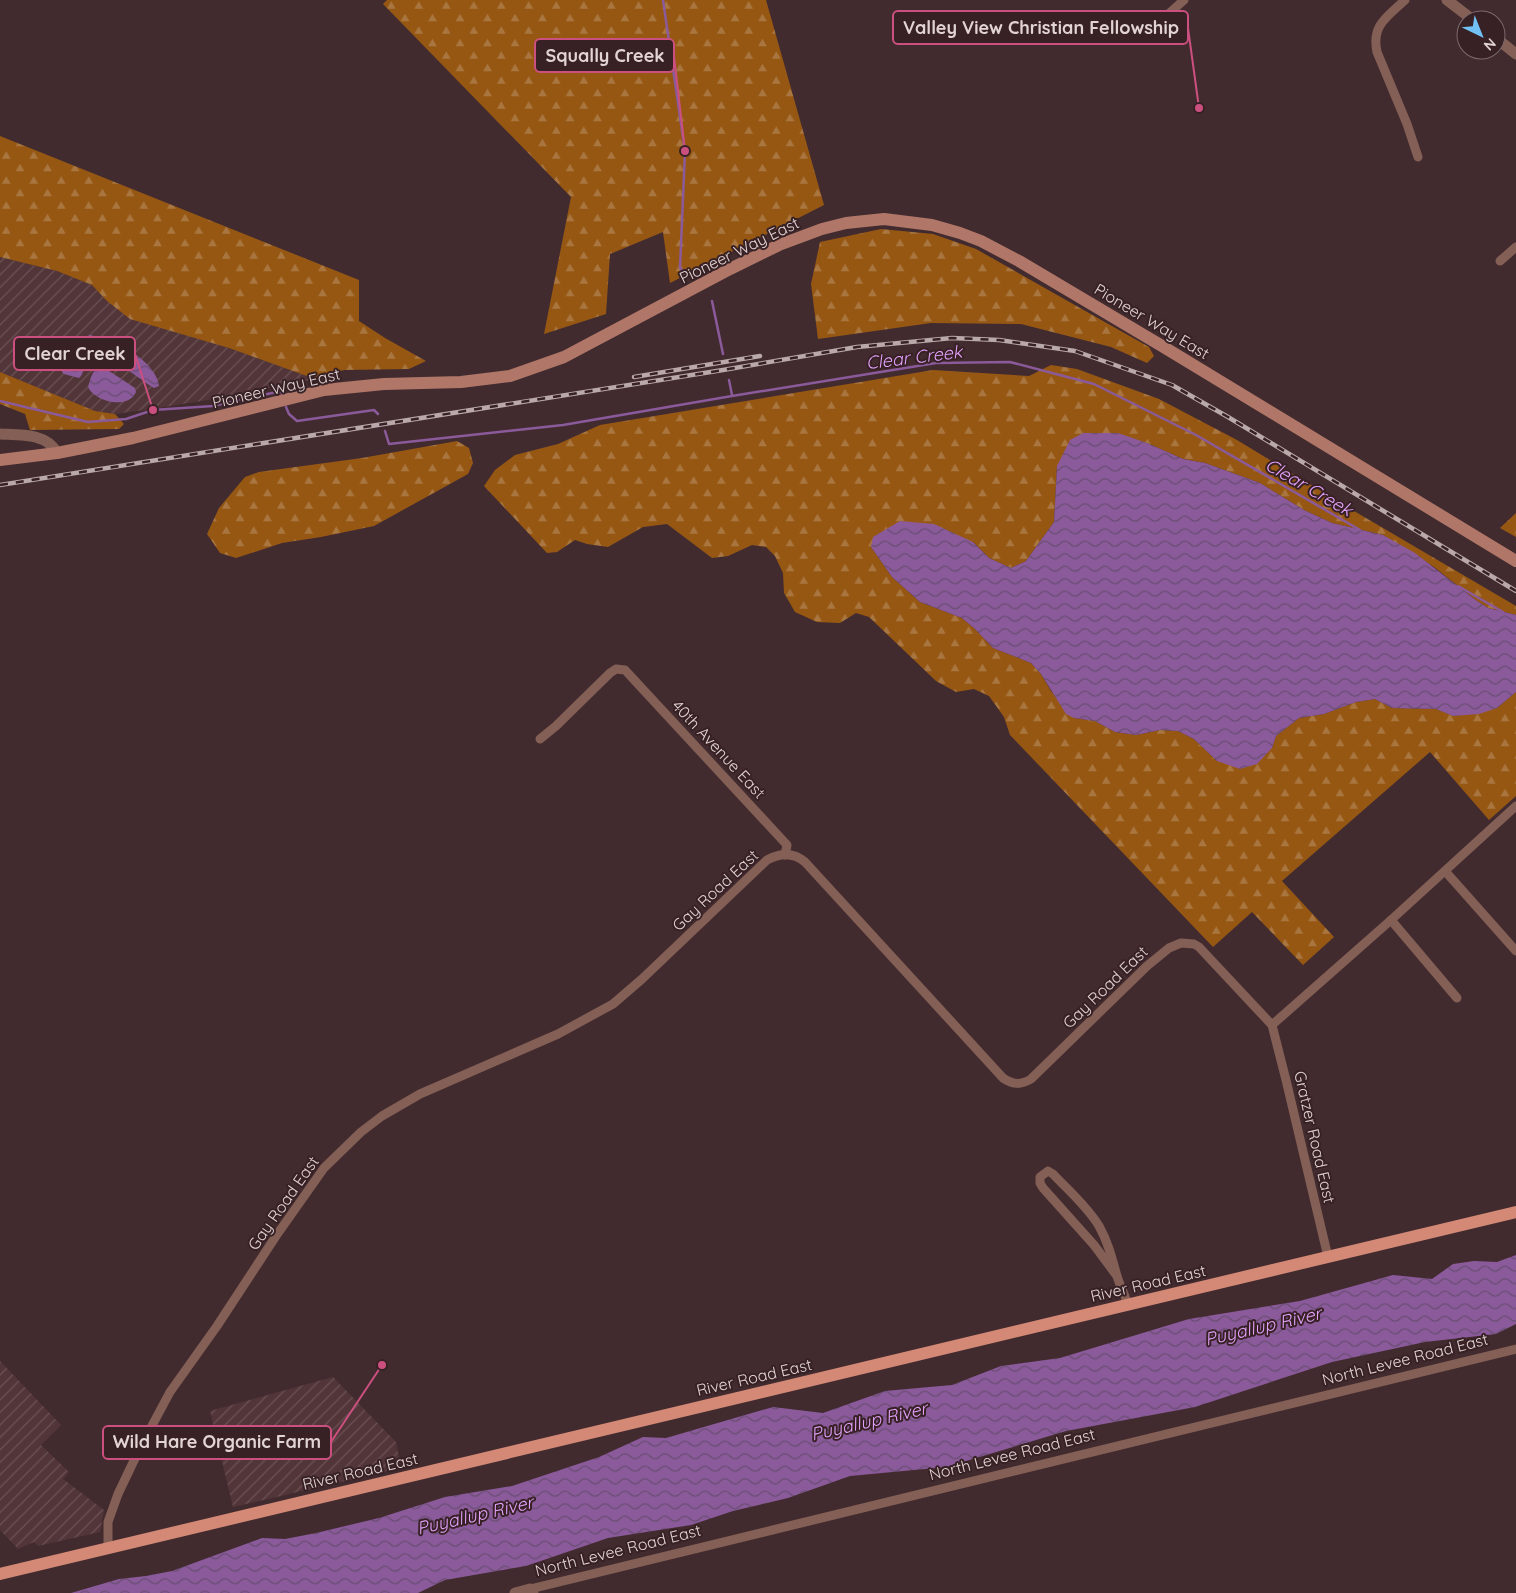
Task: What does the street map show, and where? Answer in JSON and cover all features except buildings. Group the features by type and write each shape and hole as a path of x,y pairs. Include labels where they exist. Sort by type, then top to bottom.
{"main road":[{"name":"Pioneer Way East","path":"0,460 57,453 216,418 324,390 377,384 487,380 519,373 564,357 785,243 822,229 846,223 864,220 895,219 932,225 982,241 1162,346 1516,561"},
{"name":"River Road East","path":"0,1574 1516,1212"}],"street":[{"path":"1163,19 1184,0"},
{"path":"1405,0 1379,25 1375,37 1377,52 1407,124 1418,157"},
{"path":"1447,0 1460,10"},
{"path":"1506,46 1516,54"},
{"path":"1500,261 1516,247"},
{"path":"0,434 37,437 54,447 57,453"},
{"name":"40th Avenue East","path":"540,739 610,674 616,669 621,668 625,670 787,845 785,855"},
{"path":"1272,1025 1516,806"},
{"name":"Gay Road East","path":"108,1548 108,1522 118,1494 170,1392 217,1326 312,1183 340,1151 360,1132 382,1116 420,1094 558,1034 613,1004 642,979 760,866 772,857 795,855 805,862 1003,1078 1015,1084 1025,1082 1031,1078 1148,966 1169,948 1181,943 1194,944 1199,947 1272,1025"},
{"path":"1445,871 1516,951"},
{"path":"1391,920 1457,998"},
{"name":"Gratzer Road East","path":"1272,1025 1328,1257"},
{"path":"1117,1276 1094,1245 1043,1188 1040,1183 1040,1177 1044,1173 1048,1171 1053,1174 1088,1211 1098,1225 1109,1247 1117,1276 1128,1304"},
{"name":"North Levee Road East","path":"515,1593 532,1591 1516,1349"}],"shaded area":[{"path":"0,257 57,271 92,285 107,301 315,379 226,397 152,409 115,414 95,411 0,372"},
{"path":"0,1361 61,1425 41,1445 69,1472 63,1479 104,1510 100,1532 38,1546 34,1542 18,1549 0,1530"},
{"path":"333,1377 396,1442 401,1468 233,1507 210,1411"}],"green space":[{"path":"387,0 766,0 824,205 670,283 663,232 610,254 606,314 544,334 571,197 383,4"},
{"path":"0,136 359,280 359,321 426,361 409,369 344,370 315,379 229,348 130,319 107,301 92,285 57,271 0,257"},
{"path":"881,229 933,234 976,249 1149,347 1154,356 1147,363 1111,347 1021,324 931,323 818,339 811,284 820,242"},
{"path":"1051,365 1077,369 1159,399 1237,440 1516,606 1516,615 1488,608 1434,567 1383,535 1332,523 1304,510 1260,483 1205,463 1183,459 1147,443 1057,466 1054,522 1026,561 1011,568 989,558 973,542 871,547 892,577 920,602 962,618 993,648 1031,663 1074,718 1095,721 1115,732 1136,735 1160,730 1178,731 1194,739 1217,761 1272,748 1276,736 1299,718 1324,714 1356,702 1375,699 1392,708 1436,709 1454,716 1497,708 1516,692 1516,796 1489,820 1430,752 1282,881 1334,937 1303,965 1252,912 1213,947 1010,735 1004,717 989,696 974,689 956,692 936,681 869,617 856,613 840,623 817,622 795,612 784,593 783,573 775,556 766,547 752,545 728,556 712,558 667,524 643,527 608,547 575,540 557,552 547,553 484,486 495,470 515,455 558,444 600,425 933,370 1029,376"},
{"path":"0,372 95,411 115,414 124,424 119,429 30,430 25,414 0,404"},
{"path":"457,441 469,448 473,463 468,474 374,526 282,543 236,558 220,553 207,534 219,508 245,477 259,472 362,458"},
{"path":"1516,513 1516,537 1500,528"}],"water":[{"path":"90,335 97,337 98,340 81,376 79,378 64,374 62,372 63,366 71,350 79,341"},
{"path":"113,343 127,349 142,359 153,372 159,386 154,388 111,358 109,344"},
{"path":"97,365 100,365 135,388 136,392 132,398 126,401 112,402 97,397 88,387"},
{"path":"1083,433 1118,433 1183,459 1205,463 1260,483 1304,510 1332,523 1383,535 1415,553 1488,608 1516,615 1516,692 1497,708 1479,714 1453,716 1436,709 1392,708 1375,699 1356,702 1324,714 1299,718 1276,736 1272,748 1257,764 1240,769 1217,761 1194,739 1178,731 1160,730 1136,735 1115,732 1095,721 1074,718 1066,714 1041,674 1031,663 993,648 962,618 920,602 892,577 871,547 873,537 900,521 934,524 973,542 989,558 1011,568 1026,561 1054,522 1057,466 1070,440"},
{"name":"Puyallup River","path":"1516,1255 1516,1324 1496,1334 1425,1342 1332,1362 1195,1407 1066,1431 946,1467 850,1476 788,1498 733,1511 691,1525 608,1538 526,1566 445,1580 418,1593 71,1593 119,1579 172,1571 262,1538 285,1539 316,1533 379,1518 445,1497 512,1486 599,1457 643,1437 666,1438 773,1407 823,1413 885,1391 952,1385 1001,1366 1060,1358 1189,1319 1300,1301 1393,1275 1432,1279 1453,1264 1474,1261 1497,1262"}],"waterway":[{"path":"663,0 685,151 680,268 687,275"},
{"path":"712,301 723,354"},
{"name":"Clear Creek","path":"385,431 389,444 563,425 936,363 1010,362 1094,384 1196,435 1360,530"},
{"path":"729,380 732,395"},
{"name":"Clear Creek","path":"0,401 88,422 126,419 153,410 213,406 281,391 282,394"},
{"name":"Clear Creek","path":"286,407 289,414 297,421 374,410 378,414"},
{"name":"Clear Creek","path":"1458,586 1503,612"}],"railway":[{"path":"0,485 857,347 952,338 999,340 1075,351 1172,385 1516,591"},
{"path":"634,377 760,356"}],"place":[{"name":"Valley View Christian Fellowship","path":"1199,108"},
{"name":"Squally Creek","path":"685,151"},
{"name":"Clear Creek","path":"153,410"},
{"name":"Wild Hare Organic Farm","path":"382,1365"}]}
